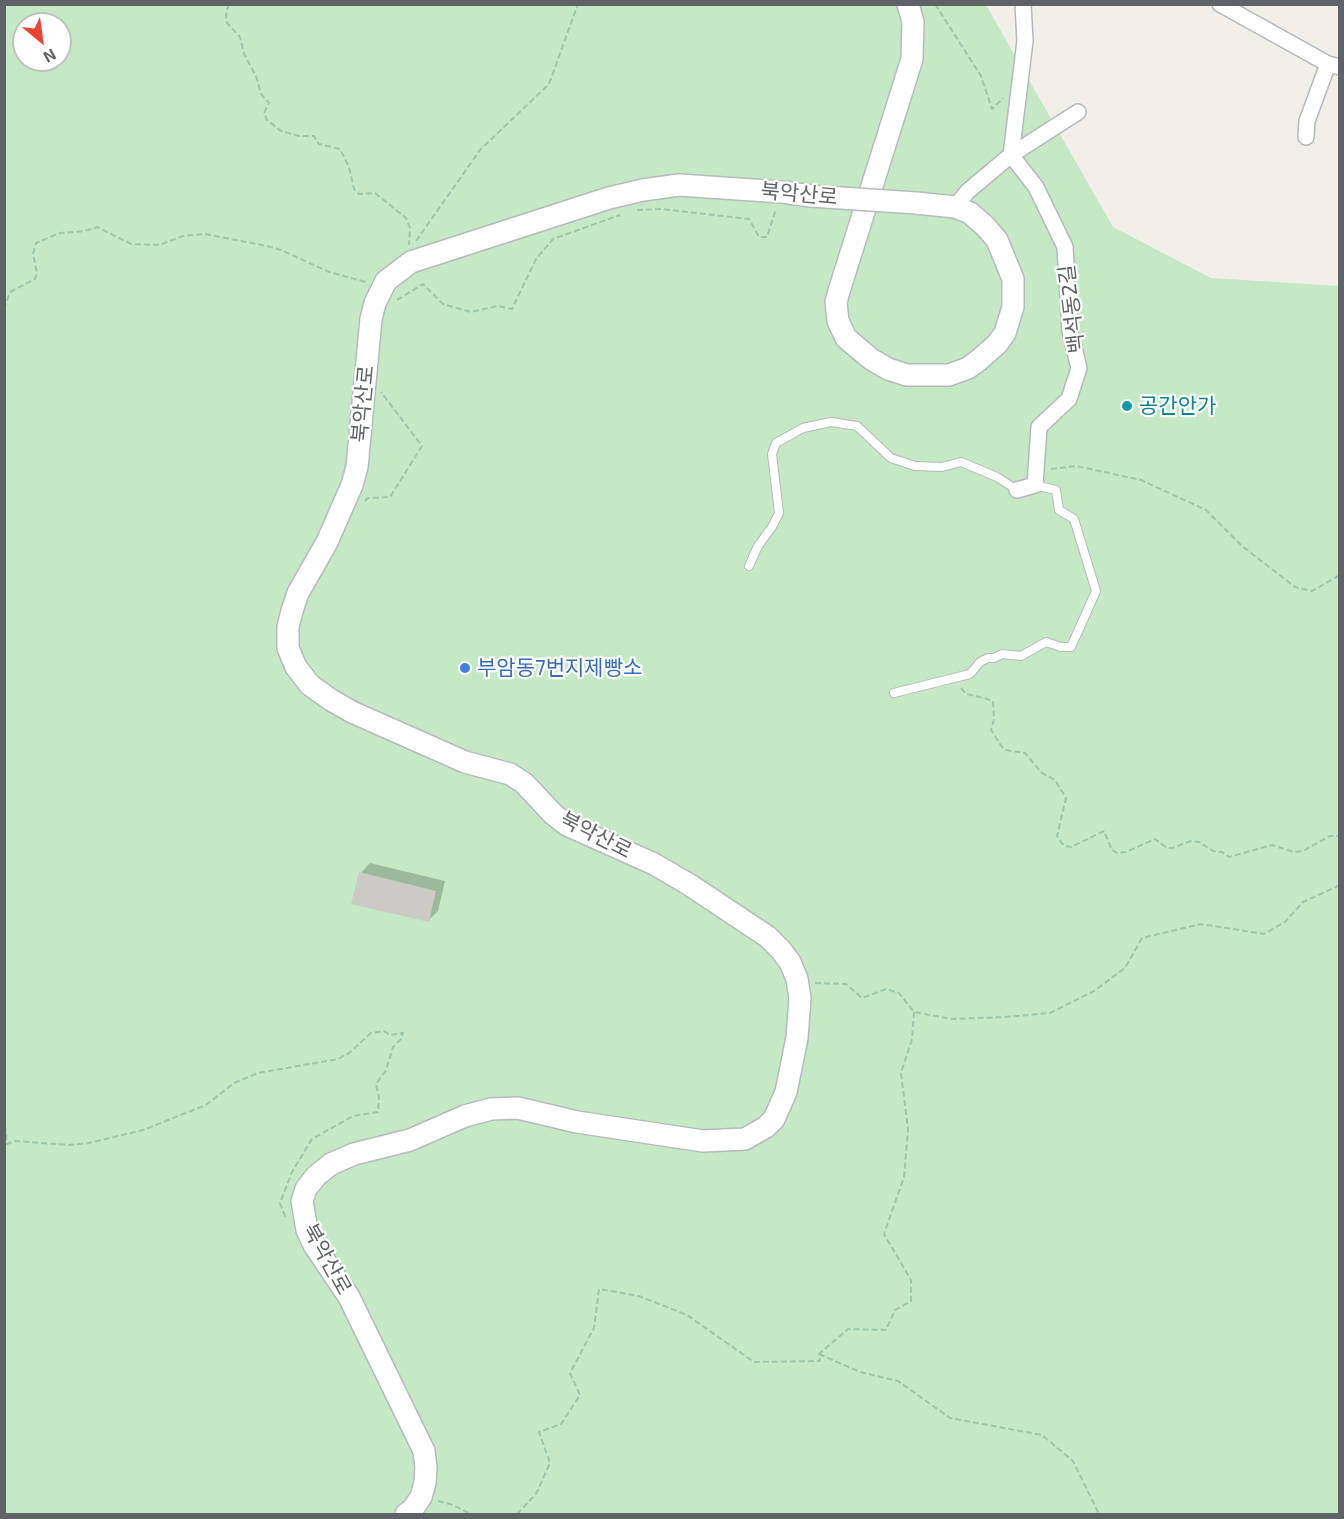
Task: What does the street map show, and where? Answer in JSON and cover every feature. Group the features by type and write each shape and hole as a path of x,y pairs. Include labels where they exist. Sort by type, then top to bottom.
{"street":[{"name":"북악산로","path":"406,1515 421,1497 425,1483 424,1451 349,1297 314,1245 307,1230 302,1201 306,1189 315,1176 331,1164 354,1154 410,1140 465,1116 491,1108 518,1108 577,1122 703,1141 745,1138 766,1127 774,1119 786,1092 799,1018 800,998 797,980 790,962 780,949 768,937 690,885 654,864 567,825 553,814 524,783 510,774 465,762 352,712 310,685 296,668 288,648 290,619 298,593 327,542 352,485 357,467 371,319 375,303 386,281 411,262 609,198 643,190 679,185 782,192 811,196 916,203 955,207 970,213 986,226 997,240 1005,254 1014,286 1013,307 1005,333 997,344 968,368 949,375 926,376 906,375 888,369 871,359 846,338 838,321 836,302 912,58 913,22 908,4"},
{"path":"1011,155 1025,41 1023,4"},
{"path":"1220,4 1334,66 1307,121 1306,137"},
{"path":"955,207 968,191 1011,155 1078,112"},
{"name":"백석동2길","path":"1011,155 1036,187 1065,247 1070,331 1079,368 1068,399 1039,427 1036,478"},
{"path":"1017,490 1036,478"}],"lane":[{"path":"749,566 758,546 779,513 772,454 776,443 803,428 831,422 857,426 891,458 915,466 942,467 961,462 997,477 1017,490"},
{"path":"894,693 970,674 980,662 1002,654 1021,656 1046,642 1061,647 1071,647 1096,591 1074,519 1059,510 1056,490 1036,478"}],"path":[{"path":"229,4 226,12 227,23 240,37 244,54 256,76 261,94 269,103 264,113 267,120 281,131 299,136 314,136 319,144 340,149 349,167 354,189 359,194 375,193 406,218 410,228 408,250 426,229 480,150 549,84 578,4"},
{"path":"935,4 981,76 992,109 1003,97 1004,106"},
{"path":"632,211 661,209 750,219 759,237 767,237 772,222"},
{"path":"389,305 423,284 443,304 471,312 498,306 512,309 536,259 553,239 622,214"},
{"path":"4,309 10,292 35,279 37,273 33,254 36,243 60,233 85,231 97,227 131,244 159,245 183,236 205,234 281,250 329,272 365,282 371,276"},
{"path":"360,504 368,498 390,497 422,446 366,372"},
{"path":"1036,478 1076,466 1141,480 1206,510 1242,546 1295,587 1312,591 1340,575"},
{"path":"954,678 966,694 993,702 994,719 991,730 1002,747 1025,753 1042,773 1054,780 1066,798 1058,836 1064,846 1071,847 1104,831 1112,850 1117,854 1155,839 1167,848 1191,841 1199,842 1229,857 1272,845 1294,852 1303,851 1330,836 1340,836"},
{"path":"797,980 822,984 846,984 862,998 886,989 899,993 914,1012 952,1019 1050,1013 1094,991 1125,968 1142,938 1201,924 1264,934 1285,922 1303,902 1340,885"},
{"path":"819,1354 848,1329 886,1330 895,1310 911,1301 911,1280 884,1234 904,1177 908,1129 901,1073 912,1039 914,1012"},
{"path":"4,1116 7,1144 15,1141 69,1145 88,1143 143,1130 206,1106 234,1083 258,1073 338,1059 349,1053 371,1033 384,1031 390,1035 403,1033 401,1039 393,1047 386,1070 376,1084 379,1097 378,1112 353,1116 312,1139 292,1172 280,1203 290,1227"},
{"path":"517,1515 536,1494 550,1463 538,1432 561,1424 580,1395 570,1373 594,1328 599,1289 639,1296 687,1315 754,1362 820,1361 819,1354"},
{"path":"819,1354 860,1372 898,1381 950,1418 1042,1435 1073,1461 1099,1515"},
{"path":"453,1504 471,1515"}],"green space":[{"path":"5,5 986,5 1113,227 1211,278 1339,286 1339,1514 5,1514"}],"building":[{"path":"359,872 436,891 429,922 351,904"}],"place":[{"name":"공간안가","path":"1127,406"},
{"name":"부암동7번지제빵소","path":"465,668"}]}
